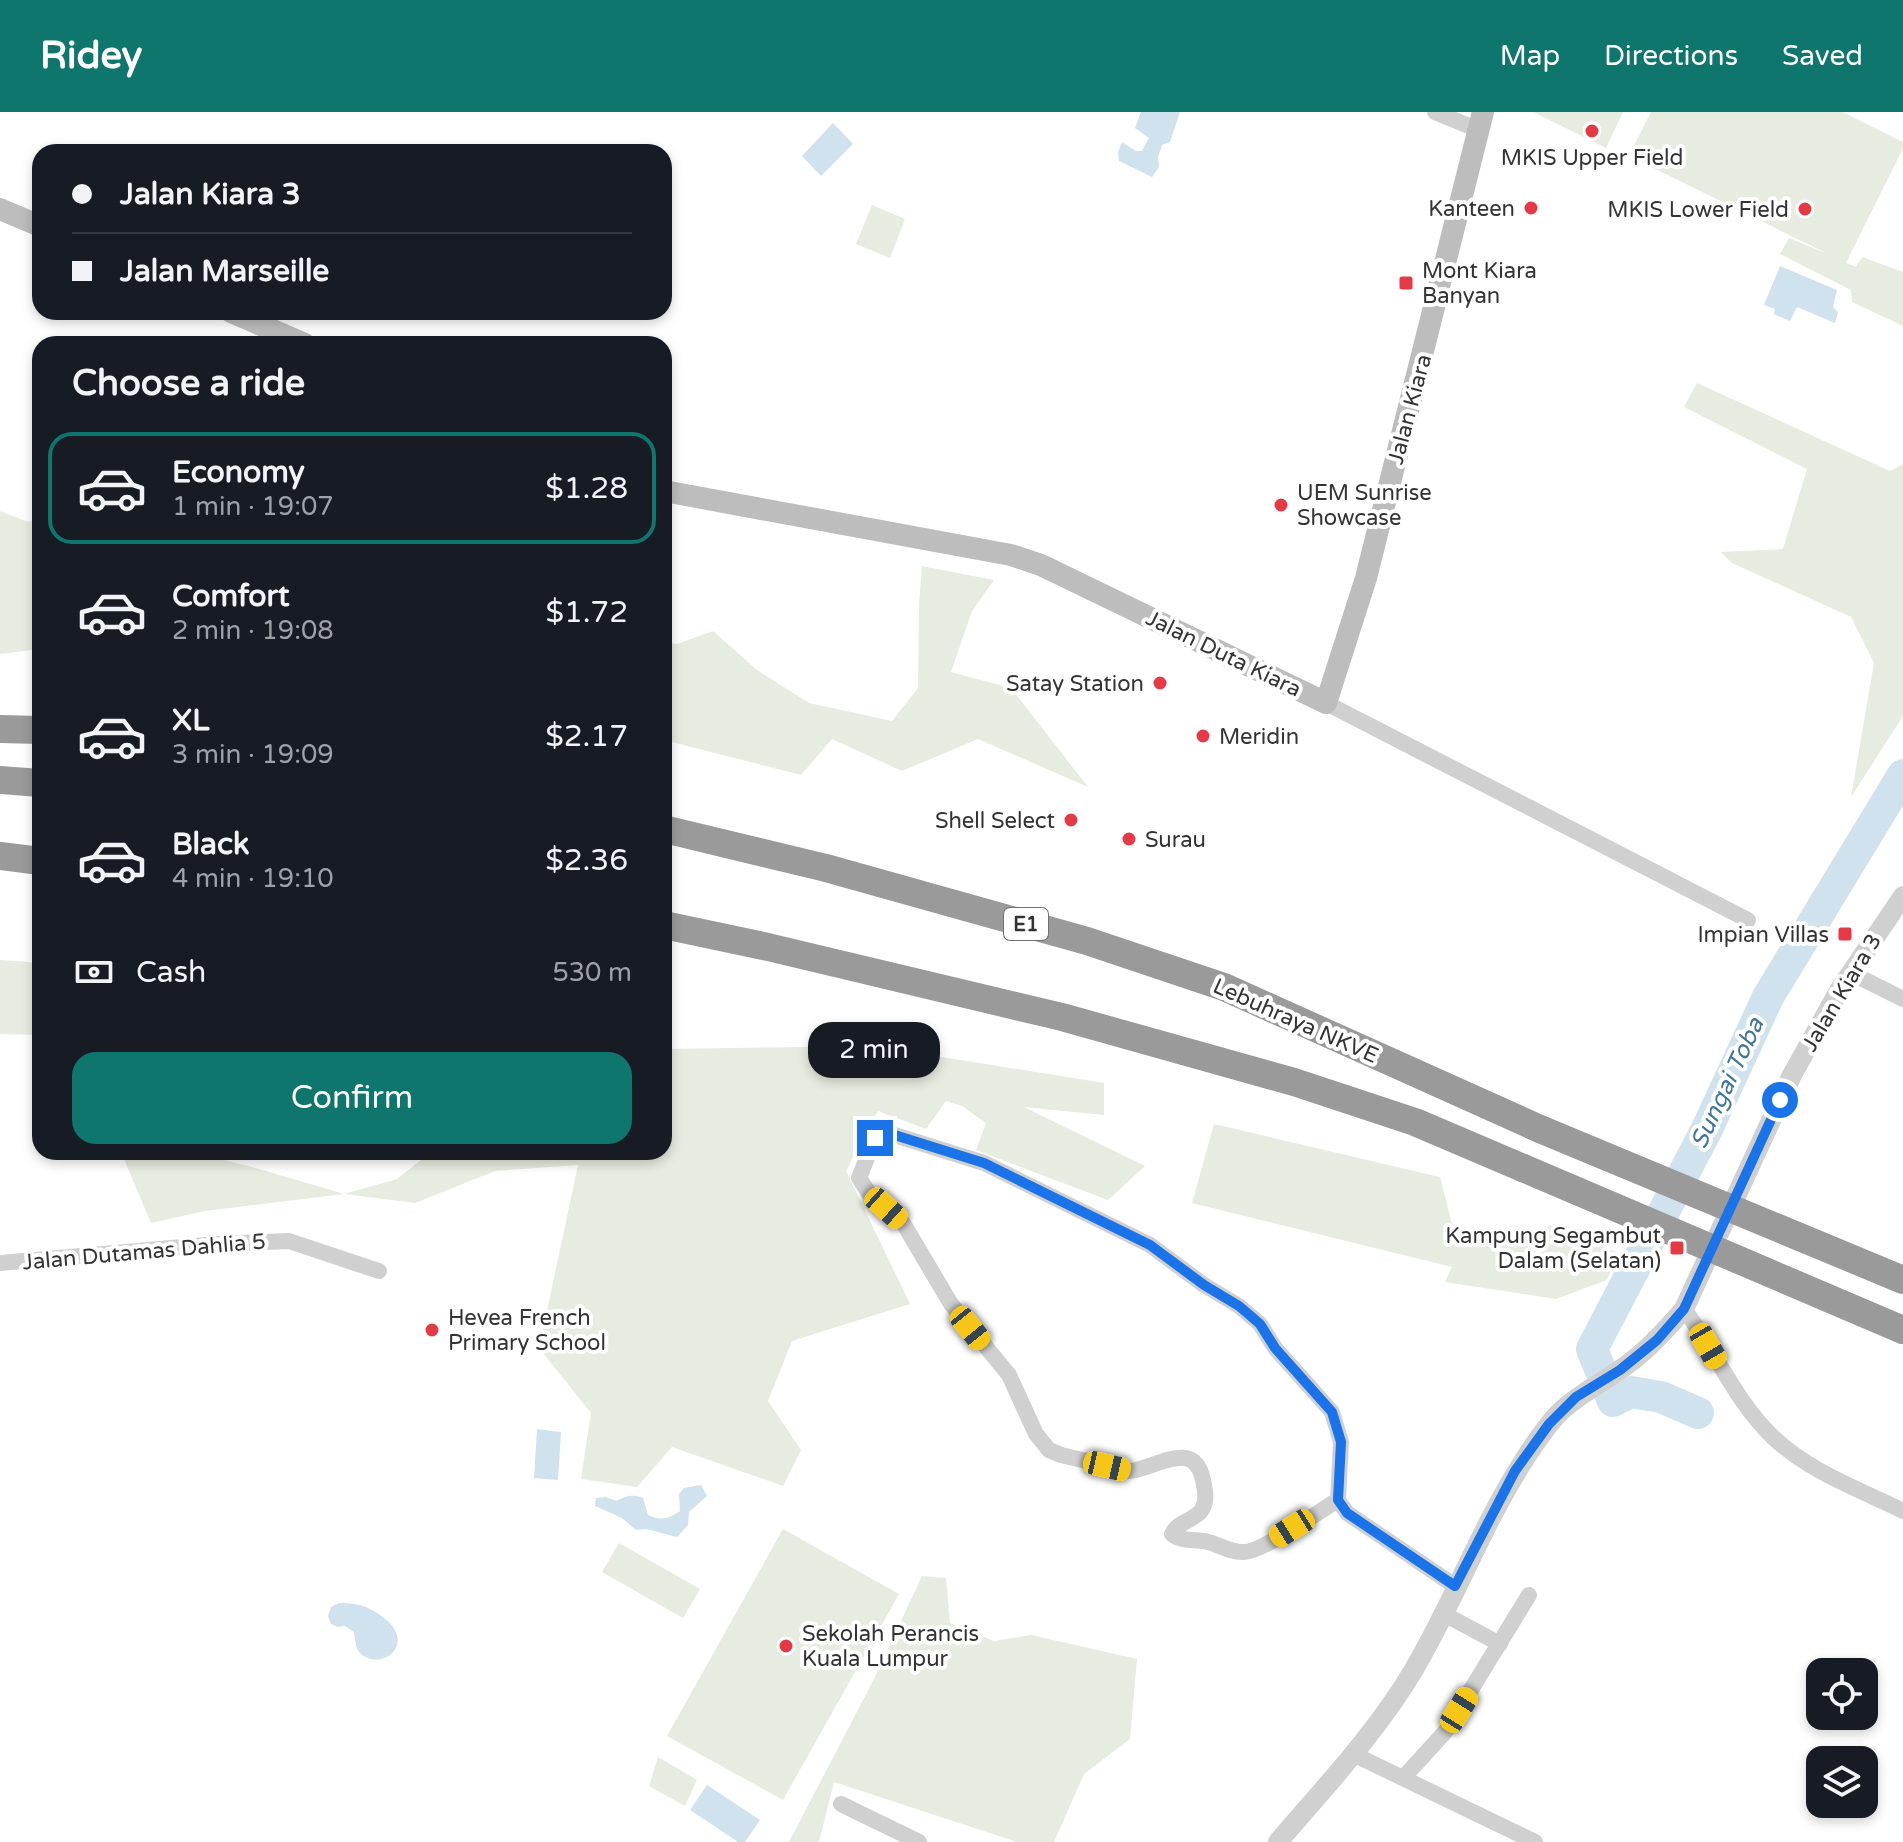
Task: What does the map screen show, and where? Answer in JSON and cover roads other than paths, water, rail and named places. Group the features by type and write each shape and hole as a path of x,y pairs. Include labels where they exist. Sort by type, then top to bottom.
{"highway":[{"path":"0,729 32,730"},
{"path":"0,780 32,782"},
{"name":"Lebuhraya NKVE","path":"672,831 826,868 1072,936 1224,987 1540,1129 1903,1280"},
{"path":"0,856 32,860"},
{"path":"672,927 1062,1017 1294,1082 1415,1122 1903,1330"}],"main road":[{"name":"Jalan Kiara","path":"1326,703 1366,578 1481,121"},
{"path":"0,209 32,223"},
{"path":"250,320 286,336"},
{"name":"Jalan Duta Kiara","path":"672,492 1011,555 1041,565 1326,703"}],"street":[{"path":"1435,112 1481,121"},
{"name":"Jalan Duta Kiara","path":"1326,703 1748,920"},
{"name":"Jalan Kiara 3","path":"1278,1842 1380,1721 1414,1670 1515,1471 1549,1424 1576,1397 1620,1370 1657,1340 1684,1309 1792,1075 1851,973 1903,896"},
{"path":"1851,973 1903,999"},
{"path":"1338,1500 1270,1542 1250,1552 1240,1553 1208,1542 1173,1536 1175,1528 1204,1507 1206,1493 1201,1470 1192,1460 1172,1457 1141,1470 1130,1471 1049,1450 1036,1434 1009,1375 951,1304 903,1223 869,1193 859,1178 875,1138 885,1132 984,1163 1150,1245 1204,1285 1239,1306 1260,1324 1275,1348 1332,1412 1341,1442 1338,1500 1355,1519 1455,1586"},
{"name":"Jalan Dutamas Dahlia 5","path":"0,1263 289,1241 379,1271"},
{"path":"1684,1309 1730,1383 1774,1438 1797,1457 1903,1511"},
{"path":"1404,1777 1445,1732 1529,1595"},
{"path":"1442,1613 1500,1644"},
{"path":"1353,1754 1535,1842"},
{"path":"841,1804 919,1842"}],"water":[{"path":"1141,112 1180,112 1170,142 1162,145 1159,167 1152,177 1119,161 1122,142 1136,151 1142,151 1149,138 1135,128"},
{"path":"833,123 853,144 821,176 802,156"},
{"path":"1780,266 1837,290 1833,307 1838,312 1835,323 1797,307 1790,321 1774,314 1775,309 1764,305"},
{"path":"537,1429 561,1432 558,1480 534,1478"},
{"path":"701,1485 707,1496 689,1512 688,1525 677,1537 646,1529 636,1530 622,1518 595,1506 596,1498 606,1497 616,1501 636,1496 643,1498 648,1515 664,1518 680,1511 679,1494 684,1488"},
{"path":"339,1603 365,1607 392,1625 397,1635 394,1651 379,1659 362,1655 354,1632 345,1626 331,1624 328,1616 331,1607"},
{"path":"707,1785 760,1820 745,1842 738,1842 690,1810"}],"waterway":[{"name":"Sungai Toba","path":"1698,1413 1661,1397 1631,1392 1613,1401 1592,1349 1707,1129 1768,997 1903,775"}],"place":[{"name":"MKIS Upper Field","path":"1592,131"},
{"name":"Kanteen","path":"1531,208"},
{"name":"MKIS Lower Field","path":"1805,209"},
{"name":"Mont Kiara Banyan","path":"1406,283"},
{"name":"UEM Sunrise Showcase","path":"1281,505"},
{"name":"Satay Station","path":"1160,683"},
{"name":"Meridin","path":"1203,736"},
{"name":"Shell Select","path":"1071,820"},
{"name":"Surau","path":"1129,839"},
{"name":"Impian Villas","path":"1845,934"},
{"name":"Kampung Segambut Dalam (Selatan)","path":"1677,1248"},
{"name":"Hevea French Primary School","path":"432,1330"},
{"name":"Sekolah Perancis Kuala Lumpur","path":"786,1646"}]}
